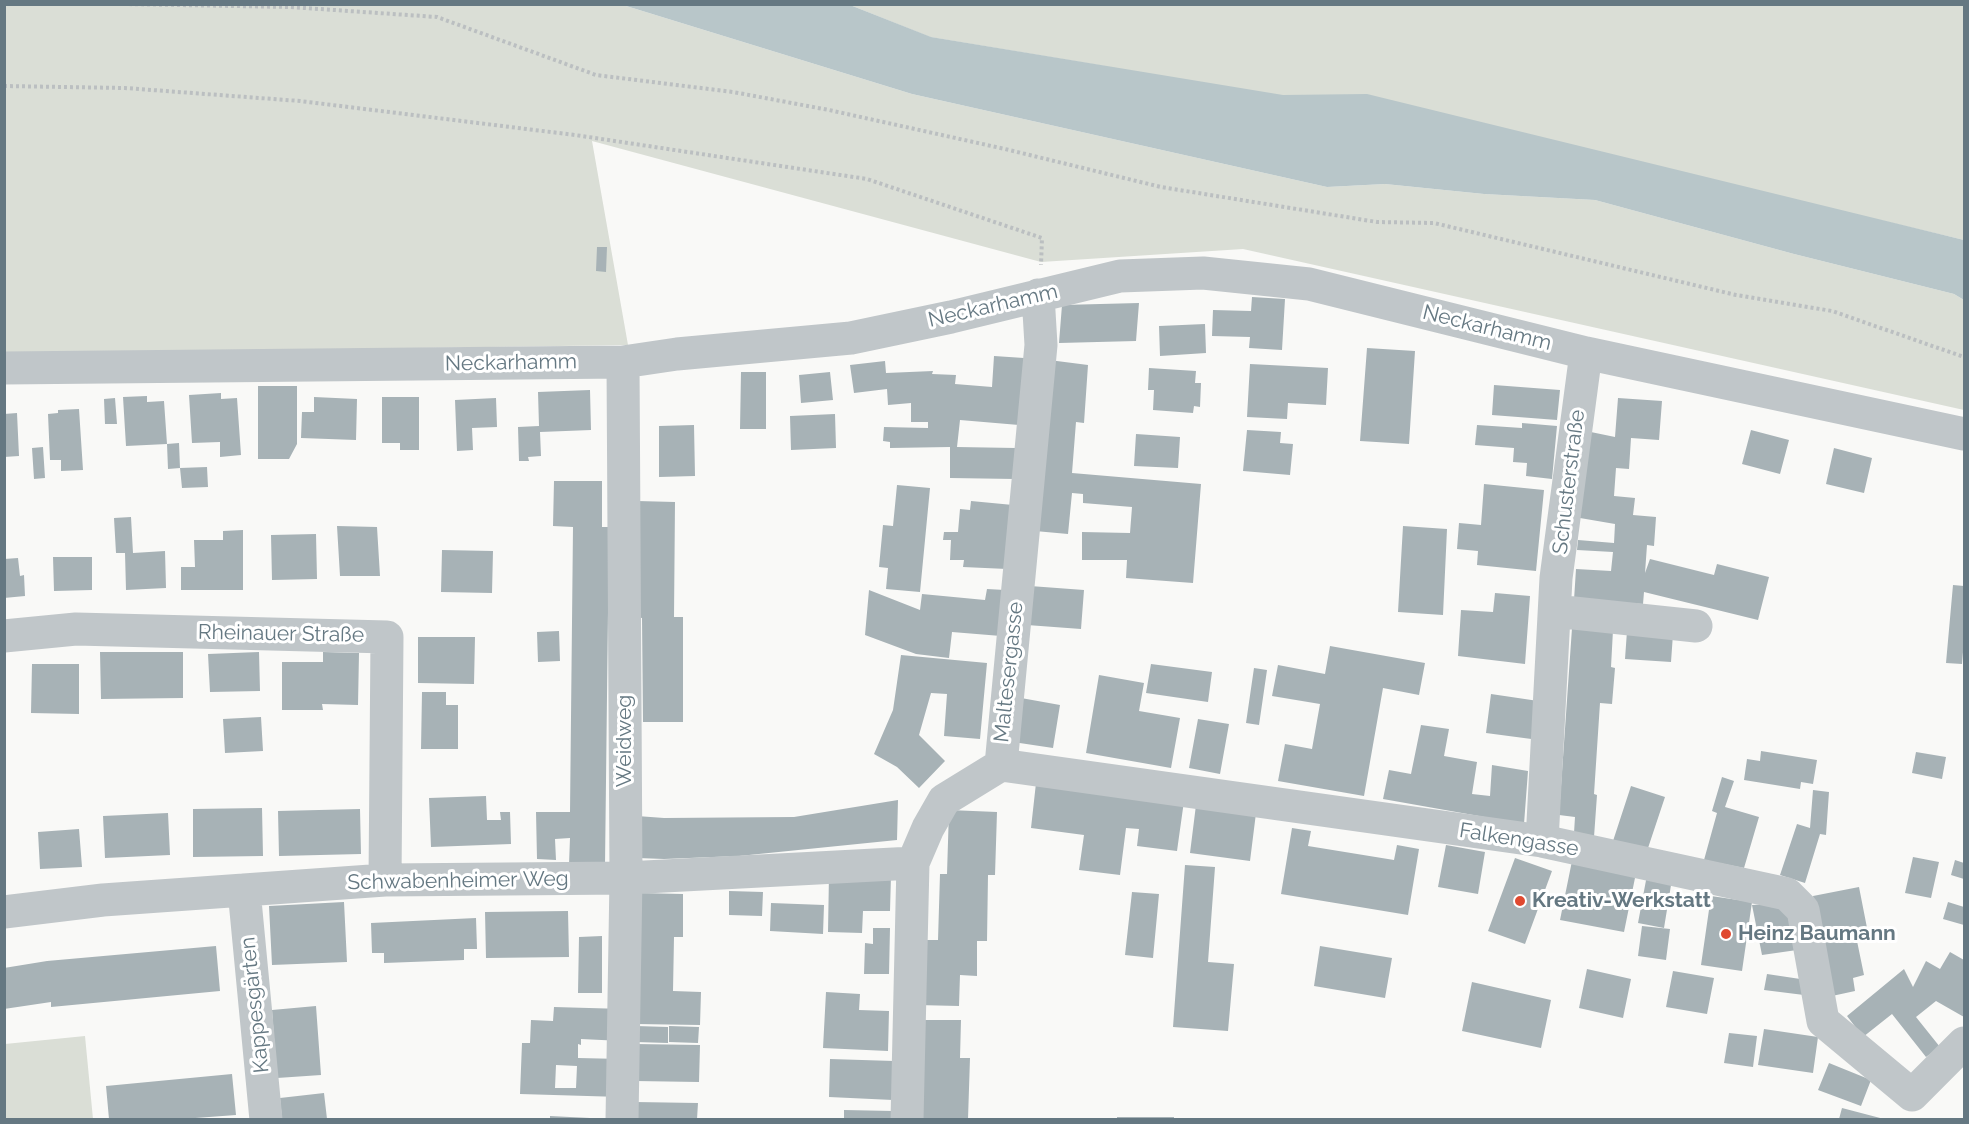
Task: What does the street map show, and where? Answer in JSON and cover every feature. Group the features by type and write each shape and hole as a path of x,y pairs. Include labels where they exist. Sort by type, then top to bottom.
{"street":[{"name":"Neckarhamm","path":"4,368 623,362 677,354 851,338 951,317 1120,276 1203,273 1309,284 1586,353 1965,434"},
{"name":"Maltesergasse","path":"907,1119 913,863 928,828 944,800 1000,765 1041,345 1038,296"},
{"name":"Schusterstraße","path":"1542,841 1556,578 1586,353"},
{"name":"Weidweg","path":"622,1119 626,878 623,362"},
{"path":"1555,611 1696,626"},
{"name":"Rheinauer Straße","path":"4,636 76,629 387,637 385,880"},
{"name":"Falkengasse","path":"1000,765 1542,841 1787,894 1803,910 1823,1021 1911,1107"},
{"name":"Schwabenheimer Weg","path":"4,912 103,900 385,880 626,878 913,863"},
{"name":"Kappesgärten","path":"244,890 266,1119"},
{"path":"1911,1107 1965,1043"}],"path":[{"path":"123,4 290,7 437,17 597,75 733,92 829,110 1161,187 1377,222 1434,223 1736,295 1832,311 1965,357"},
{"path":"4,86 125,88 300,101 575,135 867,179 1042,238 1038,296"}],"shaded area":[{"path":"4,5 623,5 912,94 1327,187 1385,184 1484,194 1595,200 1794,254 1954,294 1964,300 1964,410 1243,249 1041,262 592,141 628,345 5,354"},
{"path":"623,5 850,5 931,37 1283,95 1367,94 1964,240 1964,300 1954,294 1794,254 1595,200 1484,194 1385,184 1327,187 912,94"},
{"path":"850,5 1964,5 1964,240 1812,204 1147,78 1104,66 930,37"},
{"path":"85,1036 93,1119 5,1119 5,1044"}],"building":[{"path":"597,247 607,247 606,272 596,271"},
{"path":"1252,297 1285,299 1282,350 1249,348 1250,337 1212,336 1213,310 1251,311"},
{"path":"1139,303 1136,341 1059,343 1062,305"},
{"path":"1205,324 1206,353 1160,356 1159,326"},
{"path":"1367,348 1415,351 1409,444 1360,441"},
{"path":"994,356 1024,358 1019,425 960,420 957,447 1016,448 1015,479 950,478 950,447 890,448 890,442 883,441 884,427 928,428 928,422 911,422 911,403 888,405 887,389 854,393 850,365 885,361 886,373 933,371 932,374 956,375 955,384 992,387"},
{"path":"1049,360 1088,365 1084,423 1076,422 1072,473 1201,484 1193,583 1126,578 1127,560 1082,560 1082,532 1130,533 1132,507 1083,503 1083,494 1072,493 1068,534 1035,531"},
{"path":"1250,364 1328,368 1326,405 1288,403 1287,419 1247,417"},
{"path":"1149,368 1196,371 1195,383 1201,383 1200,407 1194,406 1193,413 1153,410 1154,390 1148,390"},
{"path":"741,372 766,372 766,429 740,429"},
{"path":"830,372 833,400 801,403 799,375"},
{"path":"1494,385 1560,390 1557,420 1492,415"},
{"path":"258,386 297,386 297,444 289,459 258,459"},
{"path":"590,390 591,430 540,432 541,456 528,457 529,461 519,461 518,427 539,426 538,392"},
{"path":"221,393 221,399 237,398 241,455 220,457 220,442 192,443 189,395"},
{"path":"147,396 147,402 164,401 167,444 126,446 123,397"},
{"path":"314,397 357,399 356,440 301,438 302,412 314,412"},
{"path":"382,397 419,397 419,450 400,450 400,443 382,443"},
{"path":"115,398 117,424 105,424 104,399"},
{"path":"496,398 497,427 472,428 473,450 457,451 455,400"},
{"path":"1618,398 1662,401 1659,440 1631,438 1629,469 1616,468 1614,496 1635,498 1633,515 1656,517 1654,546 1647,545 1645,573 1650,559 1714,575 1717,564 1769,577 1758,620 1644,592 1643,604 1574,600 1576,569 1611,571 1613,552 1577,550 1578,540 1614,543 1615,524 1580,518 1586,431 1615,437"},
{"path":"79,409 83,470 61,471 61,460 50,460 48,414 58,413 58,410"},
{"path":"17,413 19,456 4,457 4,414"},
{"path":"835,414 836,448 791,450 790,416"},
{"path":"1522,423 1557,426 1552,479 1526,476 1527,463 1513,462 1514,448 1475,445 1477,425 1522,428"},
{"path":"694,425 695,476 659,477 659,426"},
{"path":"1247,430 1281,432 1280,443 1293,444 1290,475 1243,471"},
{"path":"1751,430 1789,440 1780,474 1742,464"},
{"path":"1136,434 1180,437 1178,468 1134,466"},
{"path":"179,443 180,468 168,469 167,444"},
{"path":"43,447 45,478 34,479 32,448"},
{"path":"1834,448 1872,458 1864,493 1826,484"},
{"path":"207,467 208,487 182,488 180,468"},
{"path":"554,481 602,481 602,527 609,527 605,865 569,865 570,838 555,839 556,860 537,859 536,812 570,812 573,527 553,526"},
{"path":"1484,484 1544,490 1536,571 1477,565 1478,551 1457,549 1459,523 1481,525"},
{"path":"897,485 930,488 920,592 886,589 888,568 879,567 883,525 893,526"},
{"path":"637,501 675,502 674,617 683,617 683,722 643,722 642,618 636,617"},
{"path":"971,501 1013,505 1007,569 963,567 964,560 950,560 951,540 943,540 944,532 958,532 960,509 970,510"},
{"path":"131,517 133,553 165,551 166,588 126,590 125,553 116,553 114,518"},
{"path":"337,526 377,527 380,576 340,576"},
{"path":"1403,526 1447,529 1443,615 1398,612"},
{"path":"243,530 243,590 181,590 181,567 195,567 194,540 223,540 223,531"},
{"path":"316,534 317,579 272,580 271,535"},
{"path":"442,550 493,551 492,593 441,592"},
{"path":"53,557 92,557 92,590 54,591"},
{"path":"18,558 20,576 24,575 25,596 4,598 4,559"},
{"path":"1953,585 1964,586 1962,664 1946,663"},
{"path":"1030,586 1084,590 1081,629 1027,625"},
{"path":"987,589 1005,590 1001,636 952,632 949,658 916,654 865,635 869,590 920,610 922,594 985,600"},
{"path":"1495,593 1530,596 1525,664 1458,656 1461,610 1493,612"},
{"path":"1572,628 1613,630 1611,667 1615,668 1612,704 1600,703 1594,794 1597,795 1594,837 1574,833 1575,817 1559,815"},
{"path":"559,631 560,661 538,662 537,632"},
{"path":"1627,631 1673,634 1671,662 1625,659"},
{"path":"418,637 475,637 474,684 418,683"},
{"path":"1330,646 1425,663 1419,695 1383,688 1364,796 1278,781 1285,744 1312,749 1320,704 1272,696 1278,665 1325,674"},
{"path":"100,652 183,652 183,698 101,699"},
{"path":"259,652 260,691 210,692 208,654"},
{"path":"323,652 359,653 358,705 322,704 323,710 282,710 282,662 323,662"},
{"path":"901,655 987,663 980,739 944,736 947,694 931,693 919,735 945,761 919,788 897,767 874,754 893,710"},
{"path":"32,664 79,664 79,714 31,713"},
{"path":"1151,664 1212,672 1208,702 1146,693"},
{"path":"1254,668 1267,670 1259,725 1246,723"},
{"path":"1099,675 1144,683 1139,711 1180,718 1171,768 1086,753"},
{"path":"422,692 446,692 446,705 458,705 458,749 421,749"},
{"path":"1491,694 1545,702 1539,740 1486,733"},
{"path":"1021,698 1060,705 1053,748 1013,742"},
{"path":"261,717 263,751 225,753 223,719"},
{"path":"1198,719 1229,724 1220,774 1189,768"},
{"path":"1421,725 1449,729 1444,756 1477,762 1472,794 1490,796 1492,765 1528,771 1524,824 1383,799 1389,770 1411,774"},
{"path":"1761,751 1817,760 1813,784 1801,782 1800,789 1744,780 1747,759 1760,761"},
{"path":"1916,752 1946,757 1942,779 1912,773"},
{"path":"1722,777 1734,781 1725,807 1759,817 1744,868 1704,860 1717,813 1712,811"},
{"path":"1036,783 1184,801 1177,851 1137,846 1139,829 1126,828 1120,875 1079,870 1084,835 1031,828"},
{"path":"1631,786 1665,797 1648,848 1613,841"},
{"path":"1813,790 1829,792 1826,835 1820,834 1805,883 1780,875 1797,824 1810,828"},
{"path":"486,796 487,820 501,820 500,812 510,812 511,844 431,847 429,798"},
{"path":"898,800 897,840 739,856 638,858 637,816 664,818 794,817"},
{"path":"1196,805 1256,813 1250,861 1190,853"},
{"path":"262,808 263,856 193,857 193,809"},
{"path":"360,809 361,854 279,856 278,811"},
{"path":"949,810 997,812 995,875 988,875 987,941 977,941 977,976 960,975 959,1006 917,1005 924,940 938,940 940,874 947,874"},
{"path":"168,813 170,855 105,858 103,816"},
{"path":"1292,828 1311,831 1308,846 1394,860 1397,845 1419,849 1408,915 1281,894"},
{"path":"79,829 82,867 40,869 38,832"},
{"path":"1446,845 1485,852 1478,894 1438,887"},
{"path":"1913,857 1939,862 1931,898 1905,893"},
{"name":"Kreativ-Werkstatt","path":"1515,858 1552,871 1525,944 1488,931"},
{"path":"1955,860 1964,863 1964,879 1951,875"},
{"path":"1572,861 1636,873 1624,932 1560,920"},
{"path":"1185,865 1215,867 1208,962 1234,964 1228,1031 1173,1027"},
{"path":"829,874 891,875 890,911 863,911 862,933 828,932"},
{"path":"1647,875 1672,879 1664,928 1638,923"},
{"path":"1859,887 1869,938 1857,941 1864,975 1853,978 1855,991 1832,996 1813,896"},
{"path":"729,891 763,892 762,916 729,915"},
{"path":"1132,892 1159,894 1153,958 1125,955"},
{"path":"638,893 683,894 683,937 674,937 673,991 701,992 700,1025 636,1024"},
{"name":"Heinz Baumann","path":"1711,896 1752,902 1742,971 1701,965"},
{"path":"344,902 347,962 272,965 269,906"},
{"path":"1948,902 1964,907 1964,925 1943,919"},
{"path":"771,903 824,905 823,934 770,931"},
{"path":"1773,904 1789,910 1797,950 1762,955 1752,905"},
{"path":"568,911 569,957 486,958 485,912"},
{"path":"476,918 477,949 464,949 464,960 384,963 384,953 372,953 371,923"},
{"path":"1642,926 1670,929 1666,960 1638,956"},
{"path":"873,928 890,928 889,974 864,974 865,943 873,944"},
{"path":"602,936 602,993 578,993 579,937"},
{"path":"216,946 220,991 51,1007 51,1002 4,1009 4,968 47,961"},
{"path":"1320,946 1392,958 1385,998 1314,986"},
{"path":"1950,952 1964,960 1964,1017 1936,1001 1916,1017 1940,1047 1926,1057 1892,1014 1863,1037 1847,1016 1904,969 1913,987 1926,961 1940,969"},
{"path":"1587,969 1631,979 1623,1018 1579,1008"},
{"path":"1673,971 1714,978 1707,1014 1666,1007"},
{"path":"1767,974 1807,980 1804,995 1764,990"},
{"path":"1472,982 1551,1000 1541,1048 1462,1031"},
{"path":"826,992 860,994 859,1010 889,1011 888,1051 823,1048"},
{"path":"316,1006 321,1075 277,1078 272,1010"},
{"path":"554,1007 624,1009 622,1041 581,1039 581,1045 578,1044 578,1058 622,1059 621,1097 520,1094 522,1043 530,1043 531,1020 553,1021","holes":["556,1065 577,1066 576,1088 555,1088"]},
{"path":"923,1020 961,1020 960,1058 970,1058 968,1119 921,1119"},
{"path":"636,1026 668,1027 668,1043 636,1042"},
{"path":"669,1026 699,1027 698,1043 669,1042"},
{"path":"1764,1029 1818,1037 1813,1073 1758,1065"},
{"path":"1729,1033 1757,1036 1753,1067 1724,1063"},
{"path":"635,1044 700,1045 699,1082 635,1081"},
{"path":"830,1059 894,1061 893,1100 829,1097"},
{"path":"1829,1063 1871,1080 1861,1106 1818,1090"},
{"path":"232,1074 236,1115 182,1119 109,1119 106,1086"},
{"path":"324,1093 327,1119 282,1119 280,1098"},
{"path":"635,1102 698,1103 697,1119 634,1119"},
{"path":"1842,1108 1884,1119 1839,1119"},
{"path":"844,1110 893,1111 893,1119 844,1119"},
{"path":"550,1116 590,1118 590,1119 550,1119"},
{"path":"1117,1117 1174,1117 1174,1119 1117,1119"}],"place":[{"name":"Kreativ-Werkstatt","path":"1520,901"},
{"name":"Heinz Baumann","path":"1726,934"}]}
